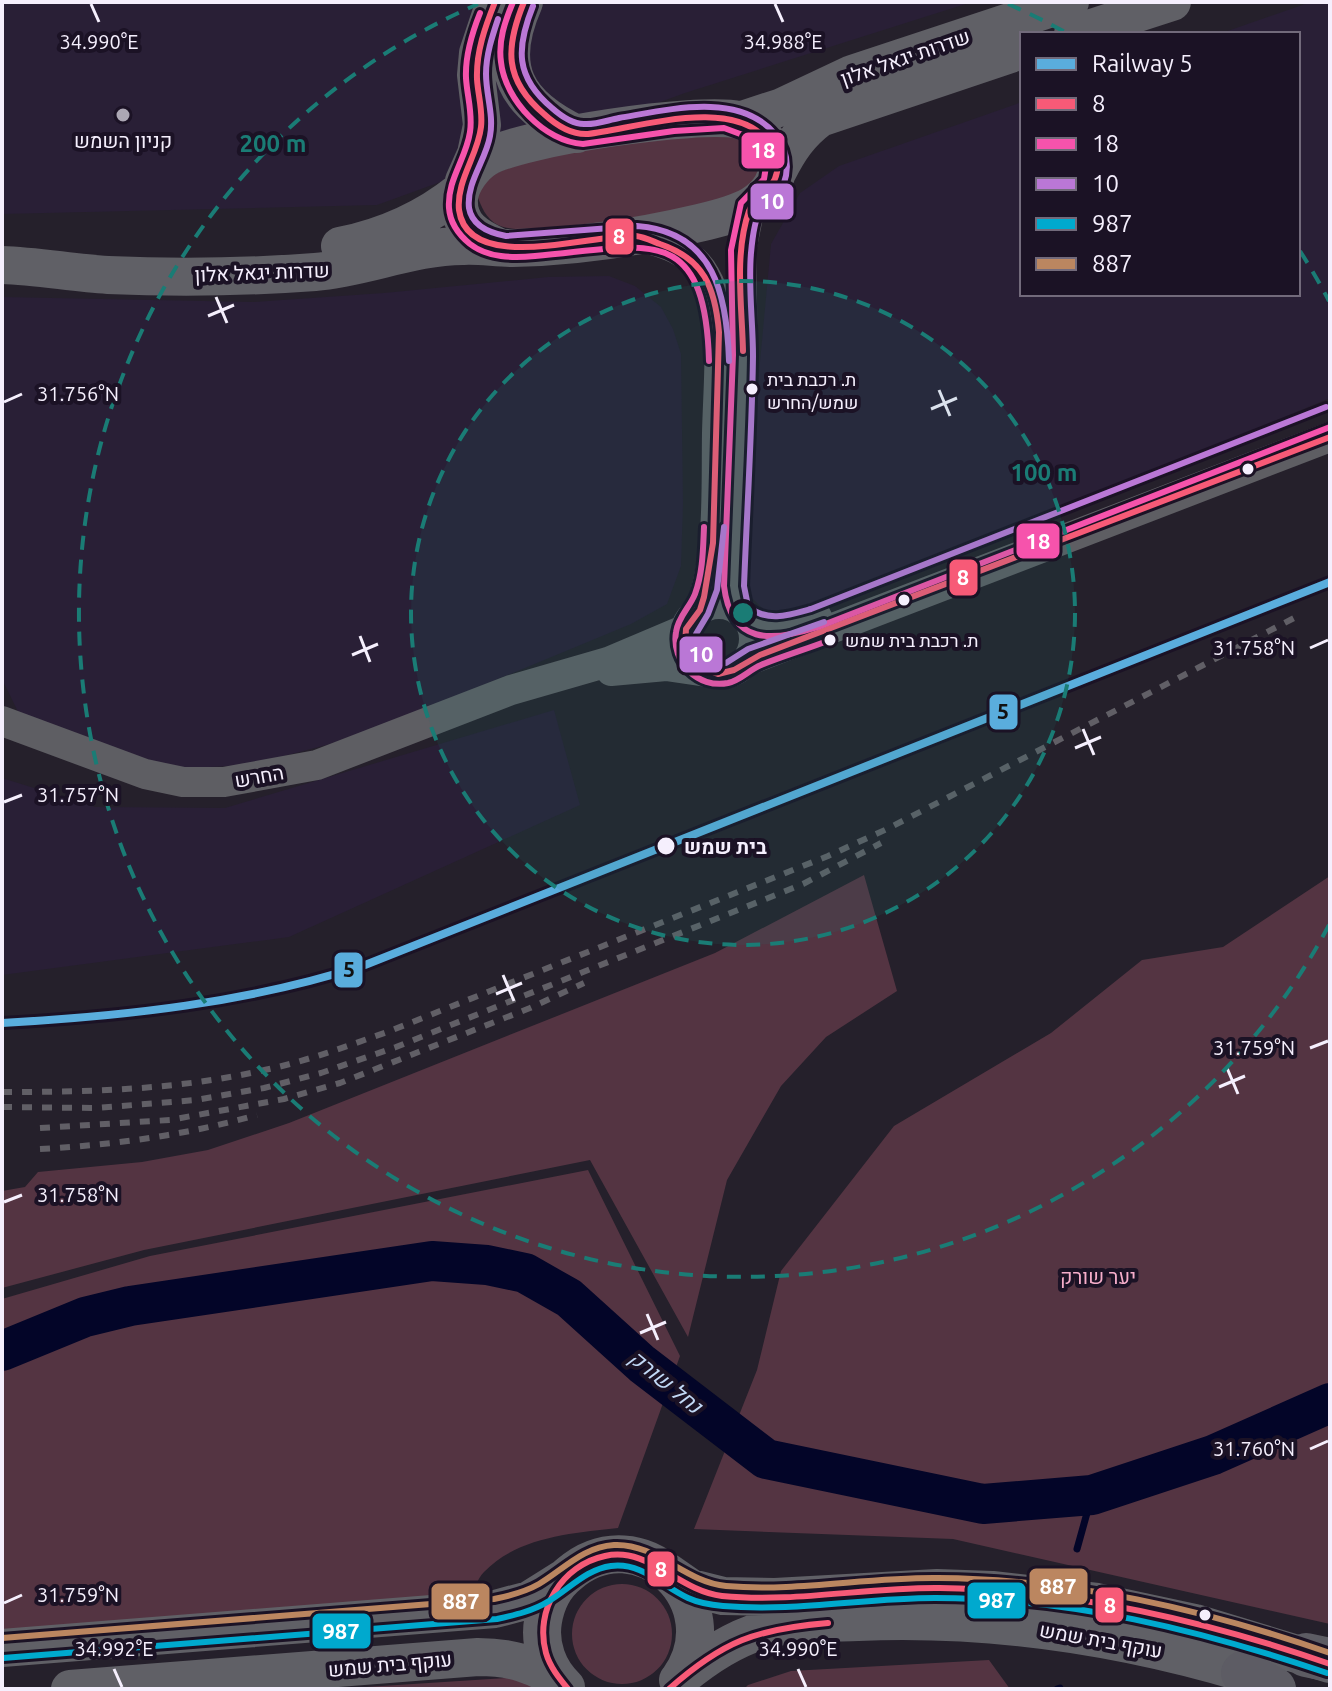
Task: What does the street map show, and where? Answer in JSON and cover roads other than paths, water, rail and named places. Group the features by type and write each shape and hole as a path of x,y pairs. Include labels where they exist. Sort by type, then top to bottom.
{"main road":[{"path":"495,2 478,53 476,75 482,125 476,154 462,186 459,206 469,230 499,247"},
{"path":"524,2 511,33 510,53 516,82 526,98 553,122 577,134"},
{"name":"שדרות יגאל אלון","path":"12,265 121,255 306,252 376,237 437,210 484,159 498,153 577,134 691,119 742,120 782,107 852,74 1070,2"},
{"path":"1079,32 1172,2"},
{"name":"שדרות יגאל אלון","path":"12,265 109,275 269,275 352,267 437,248 525,247 638,236 716,219 750,207 764,197 774,183 796,140 820,118 1020,51"},
{"path":"742,120 754,127 770,145 778,171"},
{"name":"עוקף בית שמש","path":"564,1578 592,1560 614,1555 637,1557 701,1592 736,1597 937,1588 1045,1595 1183,1620 1315,1667"},
{"path":"668,1572 684,1590 695,1624 694,1648 674,1685"},
{"path":"2,1648 495,1609 529,1600 564,1578"},
{"path":"564,1578 550,1597 542,1630 549,1663 565,1686"},
{"name":"עוקף בית שמש","path":"674,1685 727,1645 773,1628 919,1619 1079,1634 1178,1654 1259,1681 1315,1667"},
{"name":"עוקף בית שמש","path":"70,1689 478,1657 523,1662 565,1686"}],"street":[{"path":"747,661 754,645 734,586 743,355 741,251 750,207"},
{"path":"638,236 666,243 694,260 707,279 717,307 719,362 713,543 709,579 685,640 690,657 707,672 729,672 747,661 1330,437"},
{"path":"693,620 716,604 774,627 790,626 1330,416"},
{"name":"החרש","path":"2,721 145,774 183,782 224,782 317,765 511,690 608,662 693,620"},
{"name":"החרש","path":"511,690 592,673 666,666 707,672"}],"waterway":[{"name":"נחל שורק","path":"2,1351 85,1317 130,1306 432,1261 487,1265 525,1273 569,1298 642,1364 766,1459 983,1504 1092,1495 1213,1455 1330,1403"},
{"path":"1077,1549 1092,1495"}],"railway":[{"path":"2,1092 132,1089 228,1077 293,1063 390,1031 828,856 887,829 1296,617"},
{"path":"2,1107 96,1108 196,1100 264,1088 321,1073 396,1047 803,884 881,843"},
{"path":"40,1128 170,1120 284,1099 340,1083 530,1008 584,983"},
{"path":"40,1149 150,1138 257,1115"}],"rail line":[{"name":"5","path":"2,1023 186,1006 276,989 365,965 1330,582"}],"place":[{"name":"קניון השמש","path":"123,115"},
{"name":"ת. רכבת בית שמש/החרש","path":"752,389"},
{"name":"ת. רכבת בית שמש","path":"830,640"},
{"name":"בית שמש","path":"666,846"}],"park label":[{"name":"יער שורק","path":"1098,1276"}]}
